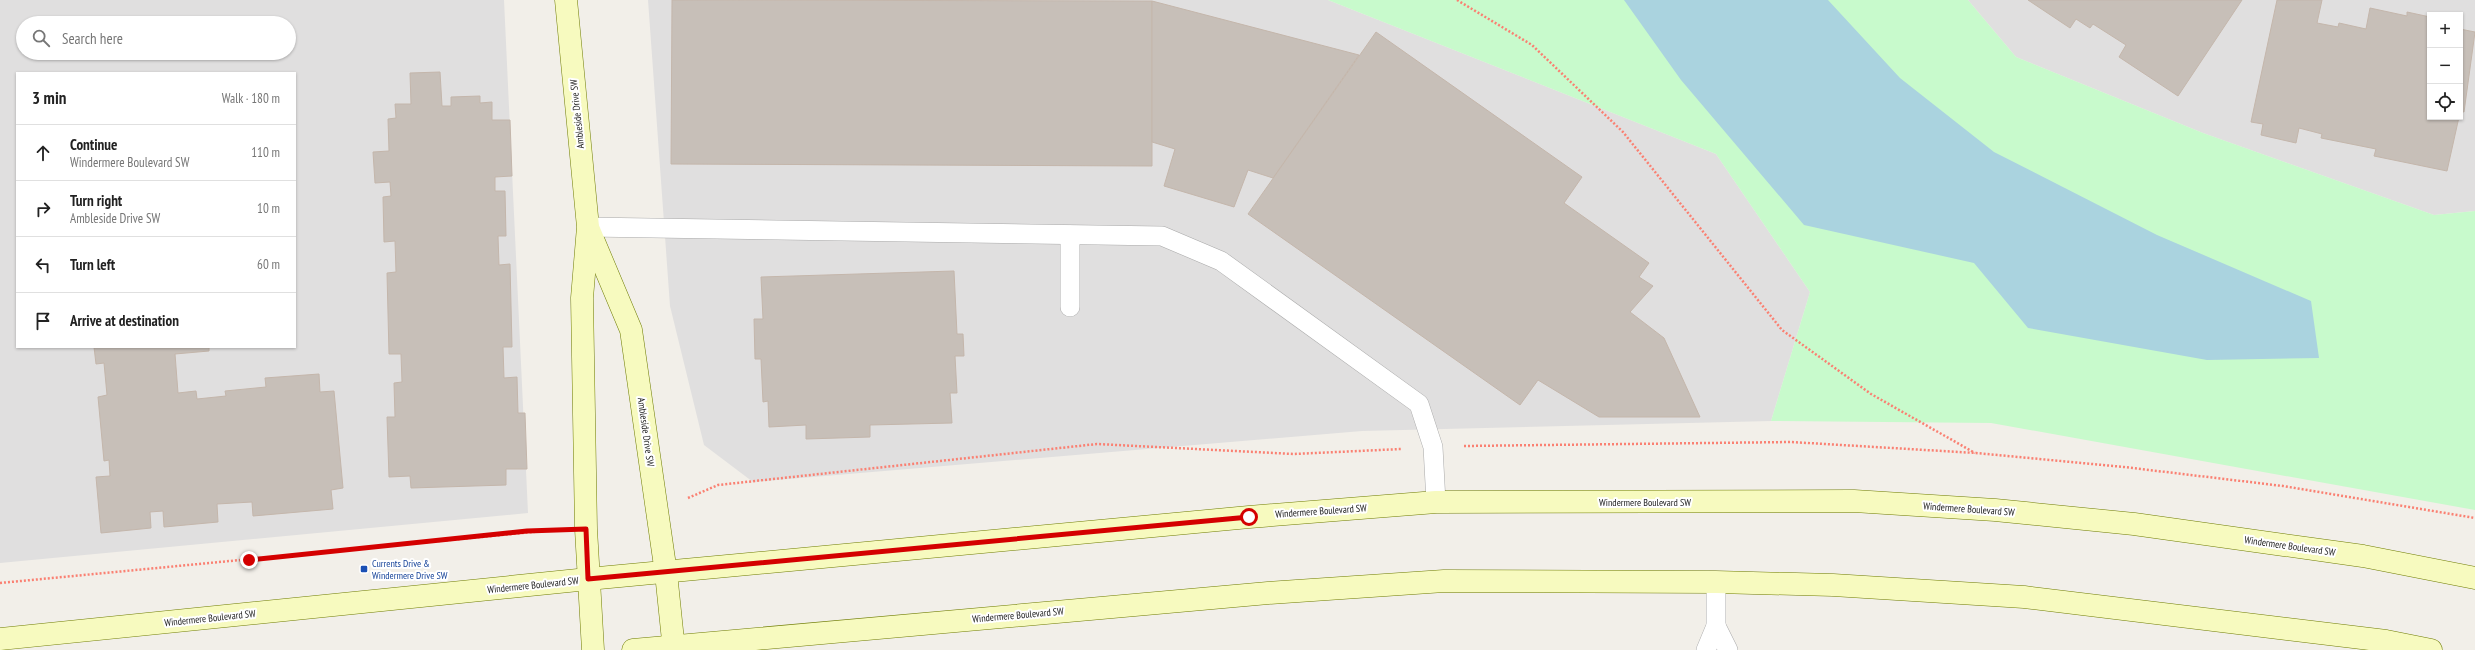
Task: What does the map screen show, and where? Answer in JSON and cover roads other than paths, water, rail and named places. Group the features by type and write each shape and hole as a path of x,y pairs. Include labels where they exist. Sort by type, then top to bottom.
{"main road":[{"name":"Ambleside Drive SW","path":"566,0 588,227 582,298 586,529 593,650"},
{"name":"Ambleside Drive SW","path":"588,227 631,330 666,573 673,648"},
{"name":"Windermere Boulevard SW","path":"0,639 588,579 666,573 1241,518 1436,502 1854,501 1995,510 2134,524 2363,556 2475,578"},
{"name":"Windermere Boulevard SW","path":"633,650 673,648 1268,593 1444,581 1716,582 1833,585 2024,598 2386,641 2431,650"}],"lane":[{"path":"588,227 1162,236 1221,261 1419,404 1433,447 1436,502"},
{"path":"1070,235 1070,307"},
{"path":"1706,650 1716,626 1716,582"},
{"path":"1716,626 1728,650"}],"water":[{"path":"1624,0 1828,0 1900,78 1994,152 2157,235 2311,301 2319,358 2207,360 2028,328 1974,263 1804,225 1681,80"}],"place":[{"name":"Currents Drive & Windermere Drive SW","path":"364,569"}]}
